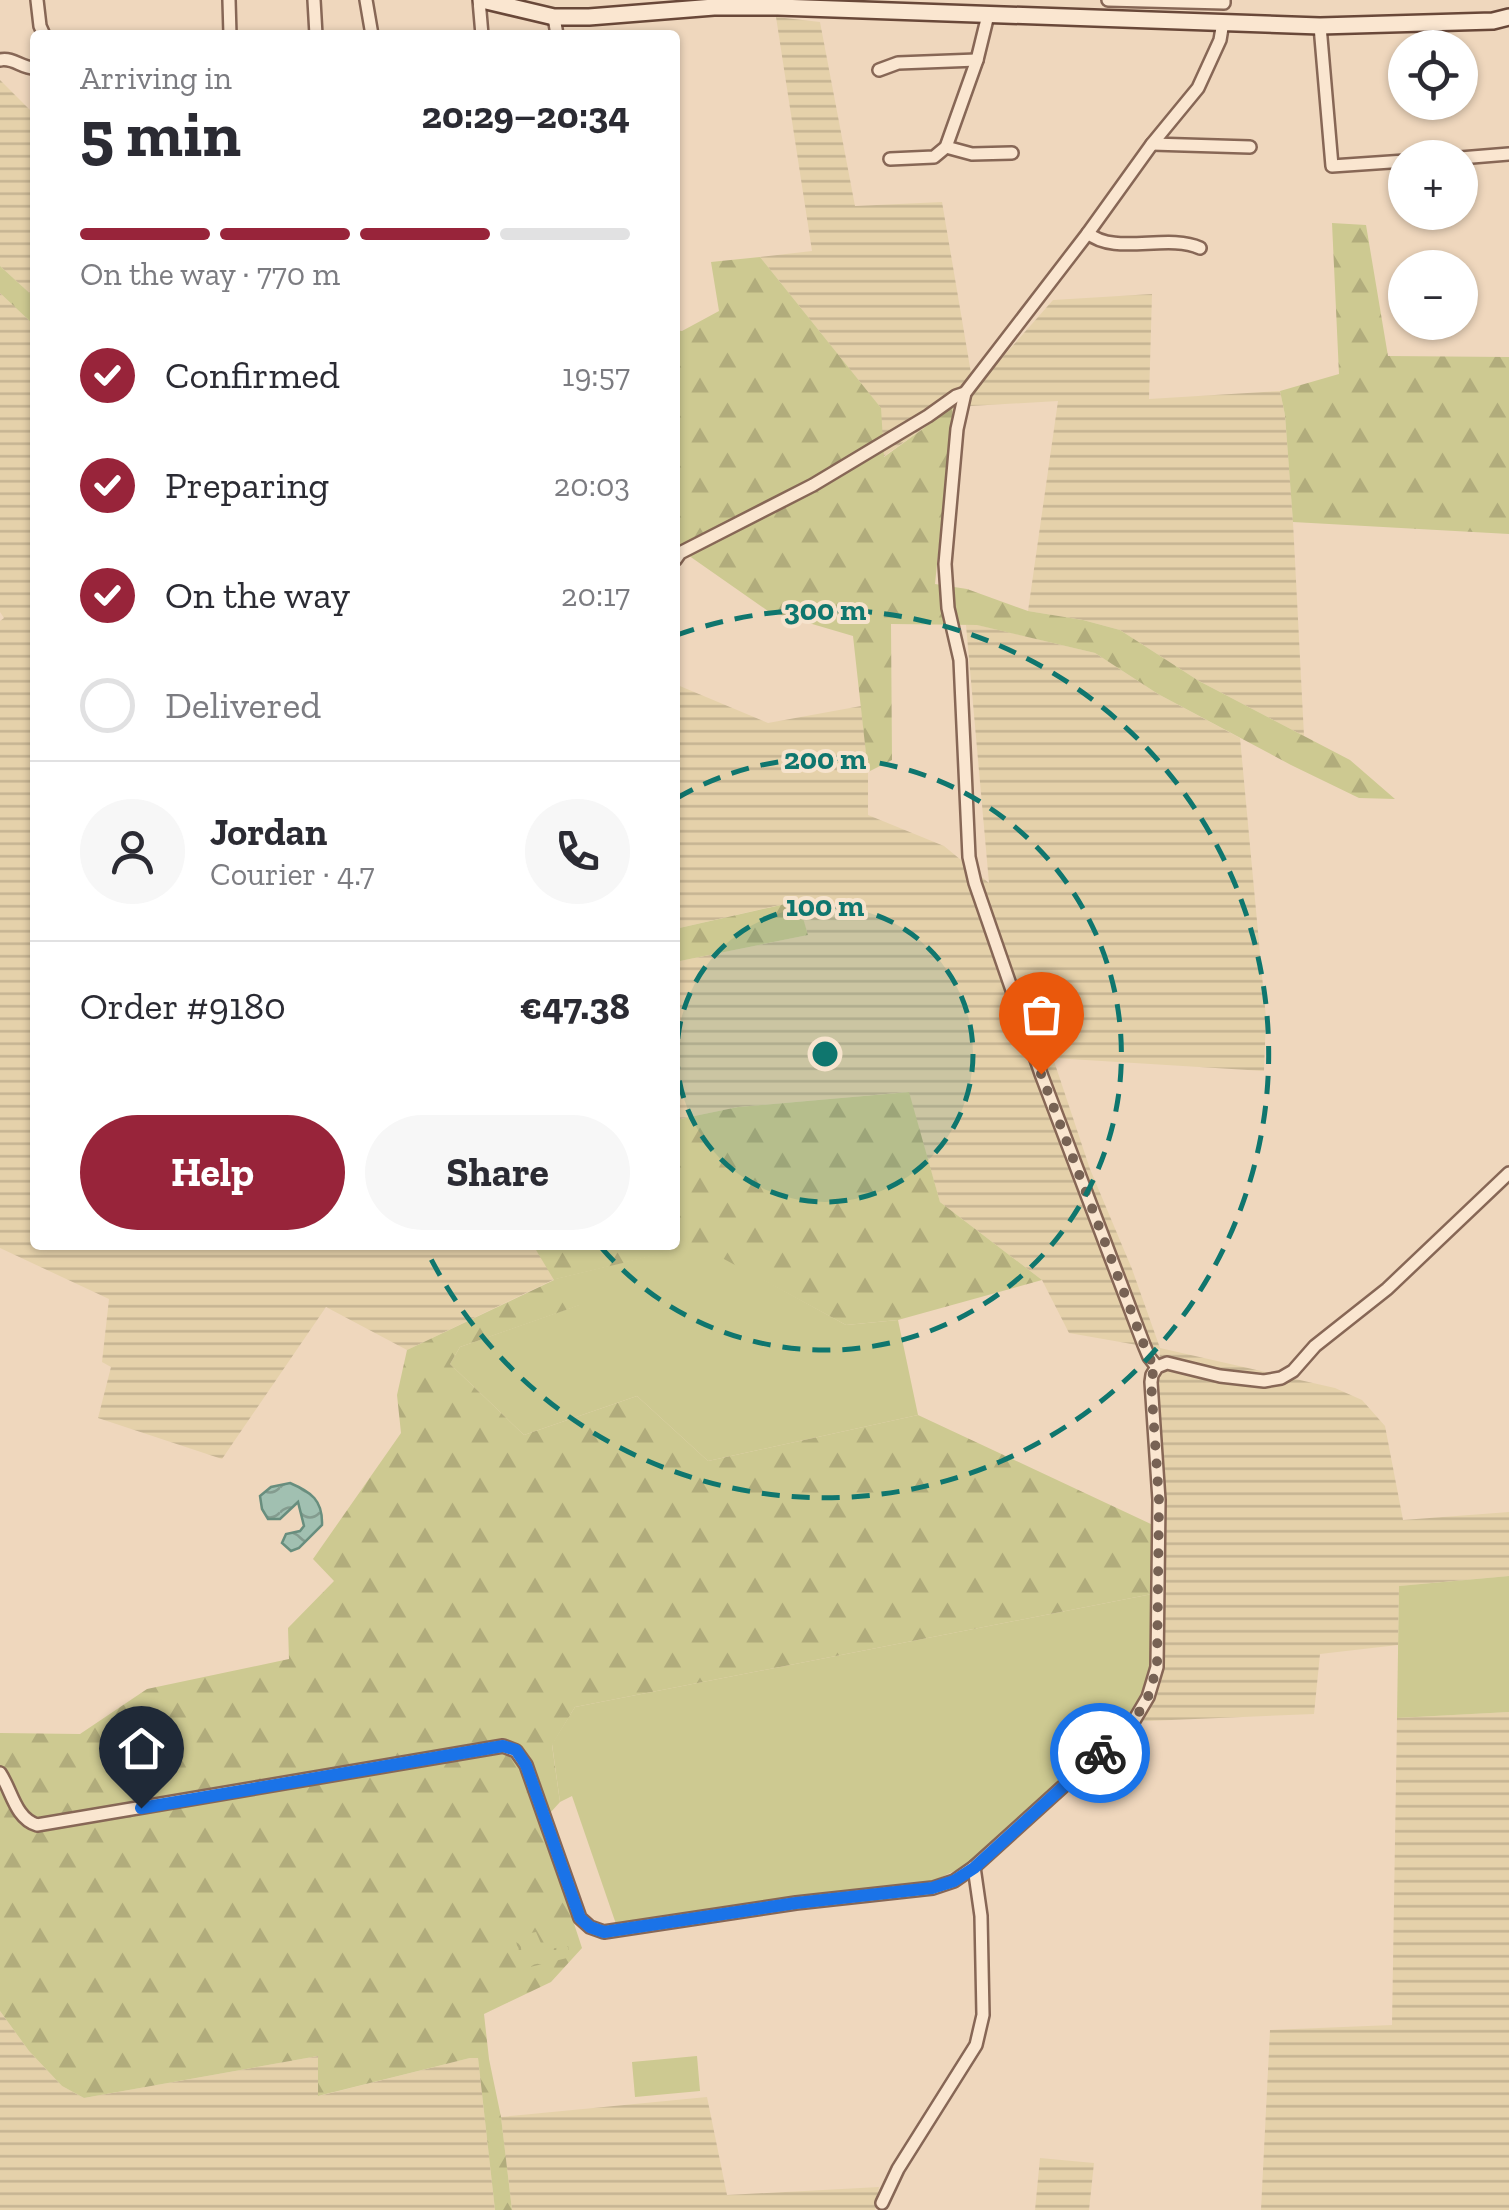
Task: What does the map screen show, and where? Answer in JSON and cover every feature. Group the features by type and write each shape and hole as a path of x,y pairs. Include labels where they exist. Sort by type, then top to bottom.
{"street":[{"path":"37,0 42,30"},
{"path":"228,0 230,30"},
{"path":"314,0 316,30"},
{"path":"366,0 371,30"},
{"path":"482,30 480,0 554,17 808,4 980,8 1320,26 1493,21 1509,17"},
{"path":"1108,0 1224,0"},
{"path":"890,159 934,156 946,147 976,60 980,8"},
{"path":"554,17 556,30"},
{"path":"1157,1367 1149,1358 1041,1074 975,883 970,857 960,660 948,608 945,564 957,429 965,393 1198,88 1220,40 1223,22"},
{"path":"1320,26 1332,166 1388,163"},
{"path":"0,60 30,68"},
{"path":"878,70 898,62 976,60"},
{"path":"1152,144 1250,147"},
{"path":"946,147 972,154 1012,153"},
{"path":"1478,157 1509,154"},
{"path":"1088,233 1102,242 1182,243 1200,248"},
{"path":"680,553 813,485 965,393"},
{"path":"0,1773 19,1812 26,1822 36,1825 503,1746 516,1750 526,1765 580,1918 604,1932 796,1903 932,1888 954,1881 974,1868 1132,1724 1148,1697 1157,1667 1158,1637 1159,1500 1151,1382 1157,1367 1167,1363 1220,1376 1264,1381 1281,1378 1314,1346 1387,1289 1509,1173"},
{"path":"882,2203 898,2169 976,2044 983,2016 981,1916 974,1868"}],"shaded area":[{"path":"776,17 820,22 855,206 942,202 971,373 986,376 1053,300 1152,294 1149,399 1280,391 1293,522 1304,736 1199,681 1120,630 1028,611 1058,401 953,407 883,457 880,407 760,257 812,251"},
{"path":"0,80 30,110 30,293 0,266"},
{"path":"0,293 30,321 30,1250 536,1250 555,1279 407,1350 326,1307 222,1459 98,1418 111,1367 102,1362 109,1299 0,1248 0,621 4,618 0,612"},
{"path":"966,625 1095,653 1158,694 1240,738 1266,1018 1264,1071 1053,1058 1090,1169 1160,1348 1335,1388 1362,1400 1385,1426 1403,1520 1509,1512 1509,1576 1399,1586 1398,1645 1320,1654 1314,1714 1124,1722 1150,1669 1160,1349 1069,1333 1042,1280 940,1202 908,1092 738,1107 680,1119 680,961 808,935 797,901 680,928 680,686 768,723 861,706 868,815 944,846 989,883"},
{"path":"1509,1712 1509,2210 1261,2210 1270,2030 1392,2025 1397,1718"},
{"path":"0,2011 29,2051 62,2086 84,2098 318,2056 319,2096 478,2058 495,2210 0,2210"},
{"path":"707,2097 727,2195 879,2187 875,2210 512,2210 501,2117"},
{"path":"1040,2158 1094,2163 1089,2210 1035,2210"}],"green space":[{"path":"1332,223 1366,225 1388,356 1509,357 1509,534 1293,522 1280,391 1339,374"},
{"path":"760,257 881,408 884,457 953,407 935,584 967,589 1028,611 1120,630 1199,681 1350,760 1395,799 1359,798 1291,765 1158,694 1095,653 977,625 891,624 892,760 868,772 853,636 768,611 680,549 680,331 719,311 711,262"},
{"path":"0,266 30,293 30,321 0,293"},
{"path":"798,901 808,935 680,961 680,928"},
{"path":"909,1092 940,1202 1042,1280 898,1320 846,1325 698,1245 680,1249 680,1119 738,1107"},
{"path":"699,1244 846,1325 898,1320 918,1415 708,1461 637,1396 524,1435 450,1364 460,1347 579,1305 555,1279"},
{"path":"536,1250 677,1250 556,1279 580,1305 460,1347 450,1364 524,1435 637,1396 708,1461 918,1415 1153,1525 1152,1594 575,1707 552,1745 560,1802 541,1823 582,1948 551,1982 484,2014 512,2210 495,2210 478,2058 318,2096 318,2056 84,2098 62,2086 29,2051 0,2011 0,1733 80,1734 147,1689 289,1659 288,1628 334,1581 313,1559 401,1433 397,1395 407,1350 554,1280"},
{"path":"1509,1576 1509,1712 1397,1718 1399,1586"},
{"path":"1152,1594 1150,1668 1134,1706 1108,1738 963,1867 931,1882 809,1895 616,1924 572,1796 560,1802 552,1744 575,1707"},
{"path":"536,1932 544,1950 568,1946 571,1957 522,1969 515,1936"},
{"path":"697,2056 700,2091 635,2097 632,2062"}],"water":[{"path":"290,1483 314,1498 322,1525 291,1551 282,1543 286,1534 304,1526 298,1502 280,1519 268,1519 260,1496 271,1487"}],"way so far":[{"path":"1041,1074 1149,1358 1157,1367 1151,1382 1159,1500 1157,1667 1148,1697 1132,1724 1100,1753"}],"route":[{"path":"141,1808 503,1746 516,1750 526,1765 580,1918 604,1932 796,1903 932,1888 954,1881 974,1868 1100,1753"}]}
